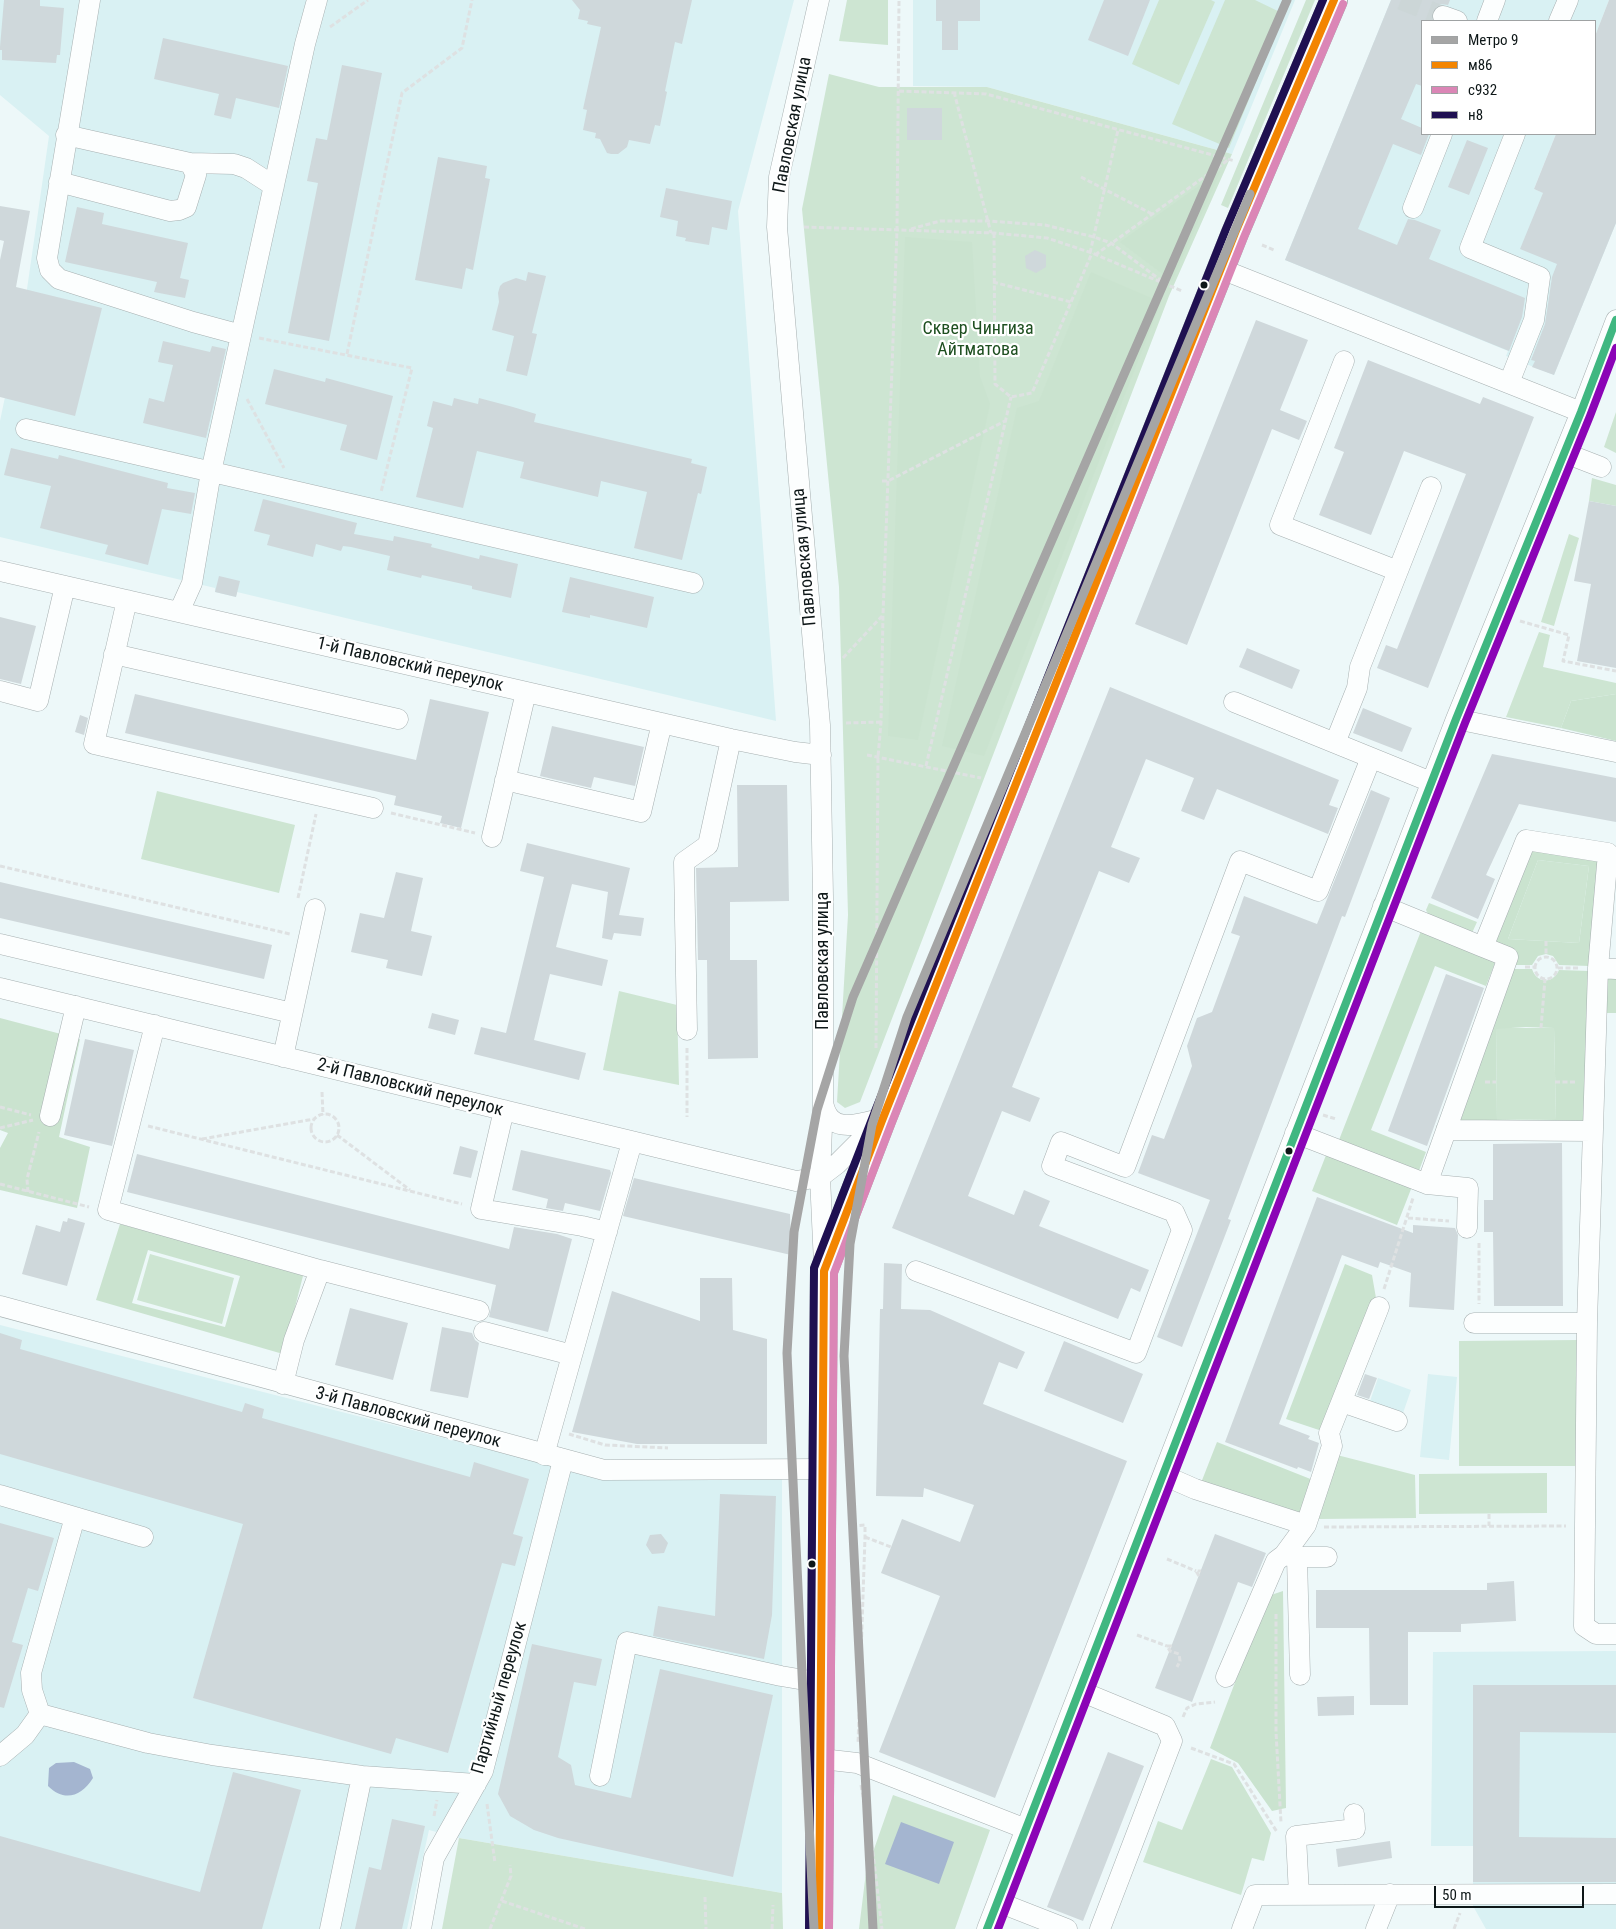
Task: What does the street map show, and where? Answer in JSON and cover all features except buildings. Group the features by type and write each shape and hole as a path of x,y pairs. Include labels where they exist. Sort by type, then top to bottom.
{"main road":[{"path":"824,1271 883,1118 1221,269 1334,0"},
{"name":"Павловская улица","path":"820,1929 824,1271"}],"street":[{"path":"90,0 46,258 50,270 59,278 193,322 241,335"},
{"path":"180,612 192,583 211,472 305,44 317,0"},
{"name":"Павловская улица","path":"819,0 779,177 776,227 821,755 823,1102 820,1177 824,1271"},
{"path":"1487,20 1495,0"},
{"path":"1560,20 1568,0"},
{"path":"66,135 190,163 234,164 246,168 274,186"},
{"path":"1413,208 1442,135"},
{"path":"1509,383 1534,320 1540,276 1470,248 1515,135"},
{"path":"58,182 170,211 180,210 186,207 196,175 190,163"},
{"path":"1221,269 1581,412"},
{"path":"987,1929 1431,782 1565,452 1616,320"},
{"path":"1344,361 1280,525 1398,571"},
{"path":"26,429 693,583"},
{"path":"1565,452 1601,467"},
{"path":"1335,743 1357,688 1360,667 1430,487"},
{"name":"1-й Павловский переулок","path":"0,571 731,739 795,752 821,755"},
{"path":"0,691 38,701 65,586"},
{"path":"127,600 94,744 373,808"},
{"path":"114,654 398,719"},
{"path":"492,837 526,692"},
{"path":"1234,702 1431,782"},
{"path":"1456,719 1616,752"},
{"path":"505,780 641,812 662,723"},
{"path":"687,1030 684,862 708,845 731,739"},
{"path":"916,1272 1136,1353 1182,1230 1174,1212 1052,1166 1061,1142 1125,1167 1240,861 1318,891 1371,758"},
{"path":"1483,947 1526,840 1608,853 1607,968 1593,1131 1587,1323 1584,1626 1596,1634 1616,1634"},
{"path":"1383,906 1508,957 1446,1130 1422,1182"},
{"path":"282,1057 315,909"},
{"path":"0,944 292,1013"},
{"name":"2-й Павловский переулок","path":"0,988 796,1181 820,1177"},
{"path":"46,1117 76,1006"},
{"path":"155,1025 108,1210 320,1270 480,1311"},
{"path":"823,1102 827,1117 833,1122 842,1125 883,1118"},
{"path":"504,1110 481,1209 607,1232"},
{"path":"820,1177 837,1164 883,1118"},
{"path":"1446,1130 1593,1131"},
{"path":"1295,1133 1422,1182 1468,1188 1467,1225"},
{"path":"544,1455 632,1142"},
{"path":"283,1384 294,1340 320,1270"},
{"name":"3-й Павловский переулок","path":"0,1306 604,1470 824,1469"},
{"path":"1300,1675 1291,1556 1306,1525 1332,1446 1329,1433 1380,1307"},
{"path":"1476,1323 1530,1315 1587,1323"},
{"path":"484,1332 572,1355"},
{"path":"1342,1402 1397,1421"},
{"name":"Партийный переулок","path":"421,1929 434,1858 480,1778 563,1460"},
{"path":"1163,1475 1195,1489 1306,1525"},
{"path":"0,1495 143,1537"},
{"path":"40,1714 32,1690 31,1673 75,1517"},
{"path":"1226,1677 1276,1561 1291,1556 1326,1557"},
{"path":"600,1776 627,1642 781,1676 822,1683"},
{"path":"1080,1691 1165,1726 1172,1741 1100,1929"},
{"path":"40,1714 148,1743 212,1755 362,1776 480,1778"},
{"path":"0,1756 25,1735 40,1714"},
{"path":"822,1759 857,1764 1026,1829"},
{"path":"330,1929 362,1776"},
{"path":"1298,1894 1296,1836 1355,1829 1354,1814"},
{"path":"1242,1929 1255,1894 1616,1894"},
{"path":"1376,1929 1390,1894"},
{"path":"998,1902 1067,1929"}],"path":[{"path":"305,44 368,0"},
{"path":"347,354 402,93 462,48 472,0"},
{"path":"876,1048 878,757 881,722 896,230 899,0"},
{"path":"899,91 986,94 1236,162"},
{"path":"954,92 992,233 995,384 1011,397 1032,393 1092,254 1094,237 1118,130"},
{"path":"1092,254 1111,243 1228,160"},
{"path":"1081,177 1152,214"},
{"path":"907,230 940,221 988,221 1045,225 1111,243 1167,285"},
{"path":"804,227 992,233 1047,238 1092,254 1182,291"},
{"path":"1262,245 1274,250"},
{"path":"993,282 1071,302"},
{"path":"241,335 412,368 377,510"},
{"path":"233,372 296,491"},
{"path":"926,766 1011,397"},
{"path":"882,482 888,481 1005,421"},
{"path":"843,658 883,614"},
{"path":"1520,621 1569,635 1562,661 1616,671"},
{"path":"846,723 881,722"},
{"path":"867,755 981,778"},
{"path":"373,808 492,837"},
{"path":"0,866 290,934"},
{"path":"1546,941 1546,956"},
{"path":"1546,956 1552,958 1558,968 1556,974 1545,979 1536,973 1534,968 1536,962 1546,956"},
{"path":"1541,1028 1545,979"},
{"path":"687,1030 687,1117"},
{"path":"322,1092 323,1115"},
{"path":"0,1107 46,1117"},
{"path":"1320,1114 1336,1120"},
{"path":"199,1139 314,1119 323,1115 333,1117 337,1122 339,1128 333,1140 326,1142 314,1137 311,1131 314,1119"},
{"path":"0,1128 46,1117"},
{"path":"28,1192 27,1179 46,1117"},
{"path":"130,1122 481,1209"},
{"path":"337,1135 412,1192"},
{"path":"1380,1307 1385,1284 1422,1182"},
{"path":"0,1184 101,1210 108,1210"},
{"path":"1408,1218 1467,1225 1479,1223 1476,1323"},
{"path":"550,1430 606,1445 676,1448"},
{"path":"1489,1514 1489,1526"},
{"path":"852,1526 865,1525 857,1764 873,1853 882,1929"},
{"path":"1306,1525 1320,1527 1585,1526"},
{"path":"865,1537 891,1547"},
{"path":"1168,1559 1199,1571 1199,1576"},
{"path":"1276,1609 1276,1732 1282,1831"},
{"path":"1137,1635 1166,1646 1172,1646"},
{"path":"1166,1646 1170,1651 1179,1654 1180,1661 1177,1667"},
{"path":"1215,1702 1196,1704 1187,1708 1172,1741 1234,1764 1278,1833"},
{"path":"480,1778 494,1863"},
{"path":"490,1929 511,1876 510,1865"},
{"path":"705,1897 706,1929"},
{"path":"502,1901 585,1929"},
{"path":"772,1929 773,1905"}],"shaded area":[{"path":"0,0 794,0 738,211 776,721 237,592 236,597 215,592 215,588 0,537 0,421 26,296 49,136 0,95"},
{"path":"913,0 1295,0 1232,154 987,87 913,86"},
{"path":"1391,0 1609,0 1596,33 1596,20 1421,20 1421,135 1556,135 1534,189 1616,223 1554,375 1506,356 1508,351 1285,260"},
{"path":"0,1325 601,1478 782,1479 782,1893 459,1838 429,1830 407,1929 0,1929"},
{"path":"1428,1374 1457,1377 1449,1460 1420,1457"},
{"path":"1378,1378 1411,1390 1402,1416 1369,1404"},
{"path":"1616,1651 1616,1929 1486,1929 1473,1906 1473,1846 1431,1846 1433,1652"}],"green space":[{"path":"847,0 888,0 888,45 839,41"},
{"path":"1159,0 1211,0 1215,2 1179,85 1132,64"},
{"path":"1225,0 1255,0 1284,14 1229,148 1172,124"},
{"path":"1306,0 1315,0 1228,208 1221,205"},
{"name":"Сквер Чингиза Айтматова","path":"829,74 879,87 987,87 1232,154 1169,296 860,1102 845,1108 837,1102 848,915 839,587 802,209","holes":["907,108 942,108 942,140 907,140"]},
{"path":"1221,170 1172,281 1120,242"},
{"path":"905,237 972,242 980,377 990,404 918,740 888,736"},
{"path":"1091,272 1161,302 984,756 942,746 1017,408 1039,401"},
{"path":"1616,412 1616,453 1604,447"},
{"path":"1592,478 1616,485 1616,506 1589,501"},
{"path":"1569,534 1579,538 1554,626 1541,622"},
{"path":"1539,632 1550,635 1543,667 1616,683 1616,694 1571,701 1561,728 1506,717"},
{"path":"1616,694 1616,741 1561,728 1571,701"},
{"path":"157,791 295,825 279,893 141,859"},
{"path":"1529,844 1604,856 1590,966 1559,965 1553,956 1546,954 1538,956 1532,965 1513,965 1517,952 1490,943","holes":["1538,860 1589,866 1579,943 1508,939"]},
{"path":"1538,860 1589,866 1579,943 1508,939"},
{"path":"1429,903 1477,922 1472,933 1428,914 1426,910"},
{"path":"1421,931 1496,960 1486,986 1435,966 1371,1130 1426,1152 1417,1176 1337,1145"},
{"path":"1511,969 1532,969 1534,974 1541,980 1553,978 1559,970 1590,971 1589,1125 1455,1124","holes":["1554,1028 1556,1119 1497,1120 1496,1029"]},
{"path":"1606,974 1616,975 1616,1013 1606,1013"},
{"path":"619,991 677,1005 679,1085 603,1070"},
{"path":"0,1018 80,1039 59,1137 90,1147 77,1208 0,1190 0,1148 8,1133 0,1130"},
{"path":"1496,1028 1554,1028 1556,1119 1497,1120"},
{"path":"1328,1150 1413,1184 1397,1225 1312,1191"},
{"path":"120,1224 304,1272 283,1354 96,1300","holes":["148,1250 240,1276 225,1327 132,1303"]},
{"path":"150,1254 234,1278 222,1324 137,1300"},
{"path":"1345,1264 1372,1275 1376,1298 1322,1431 1286,1419"},
{"path":"1580,1340 1581,1466 1459,1466 1459,1341"},
{"path":"1217,1442 1313,1480 1299,1520 1199,1488"},
{"path":"1337,1455 1415,1475 1416,1518 1318,1519"},
{"path":"1547,1473 1547,1513 1419,1514 1419,1474"},
{"path":"1283,1591 1286,1808 1272,1811 1238,1763 1210,1748 1268,1596"},
{"path":"1211,1759 1232,1767 1271,1833 1264,1861 1252,1858 1241,1895 1143,1862 1158,1821 1182,1830"},
{"path":"893,1795 990,1830 955,1929 859,1929 866,1872"},
{"path":"459,1838 782,1893 783,1929 442,1929"}],"water":[{"path":"74,1762 90,1769 93,1778 83,1790 66,1796 48,1786 49,1768 56,1763"},
{"path":"901,1822 954,1842 939,1884 885,1864"}],"tunnel":[{"path":"1401,0 1443,16"}],"metro line":[{"name":"9","path":"814,1929 787,1353 794,1232 817,1110 853,997 1287,0"},
{"name":"9","path":"873,1929 844,1356 850,1244 872,1125 907,1017 1250,194"}],"transit line":[{"name":"н8","path":"809,1929 814,1268 1226,229 1323,0"},
{"name":"м86","path":"819,1929 824,1271 1235,233 1334,0"},
{"name":"с932","path":"829,1929 834,1273 892,1122 1244,237 1343,4"},
{"path":"987,1929 1456,719 1581,412 1616,320"},
{"path":"998,1929 1465,723 1616,348"}]}
